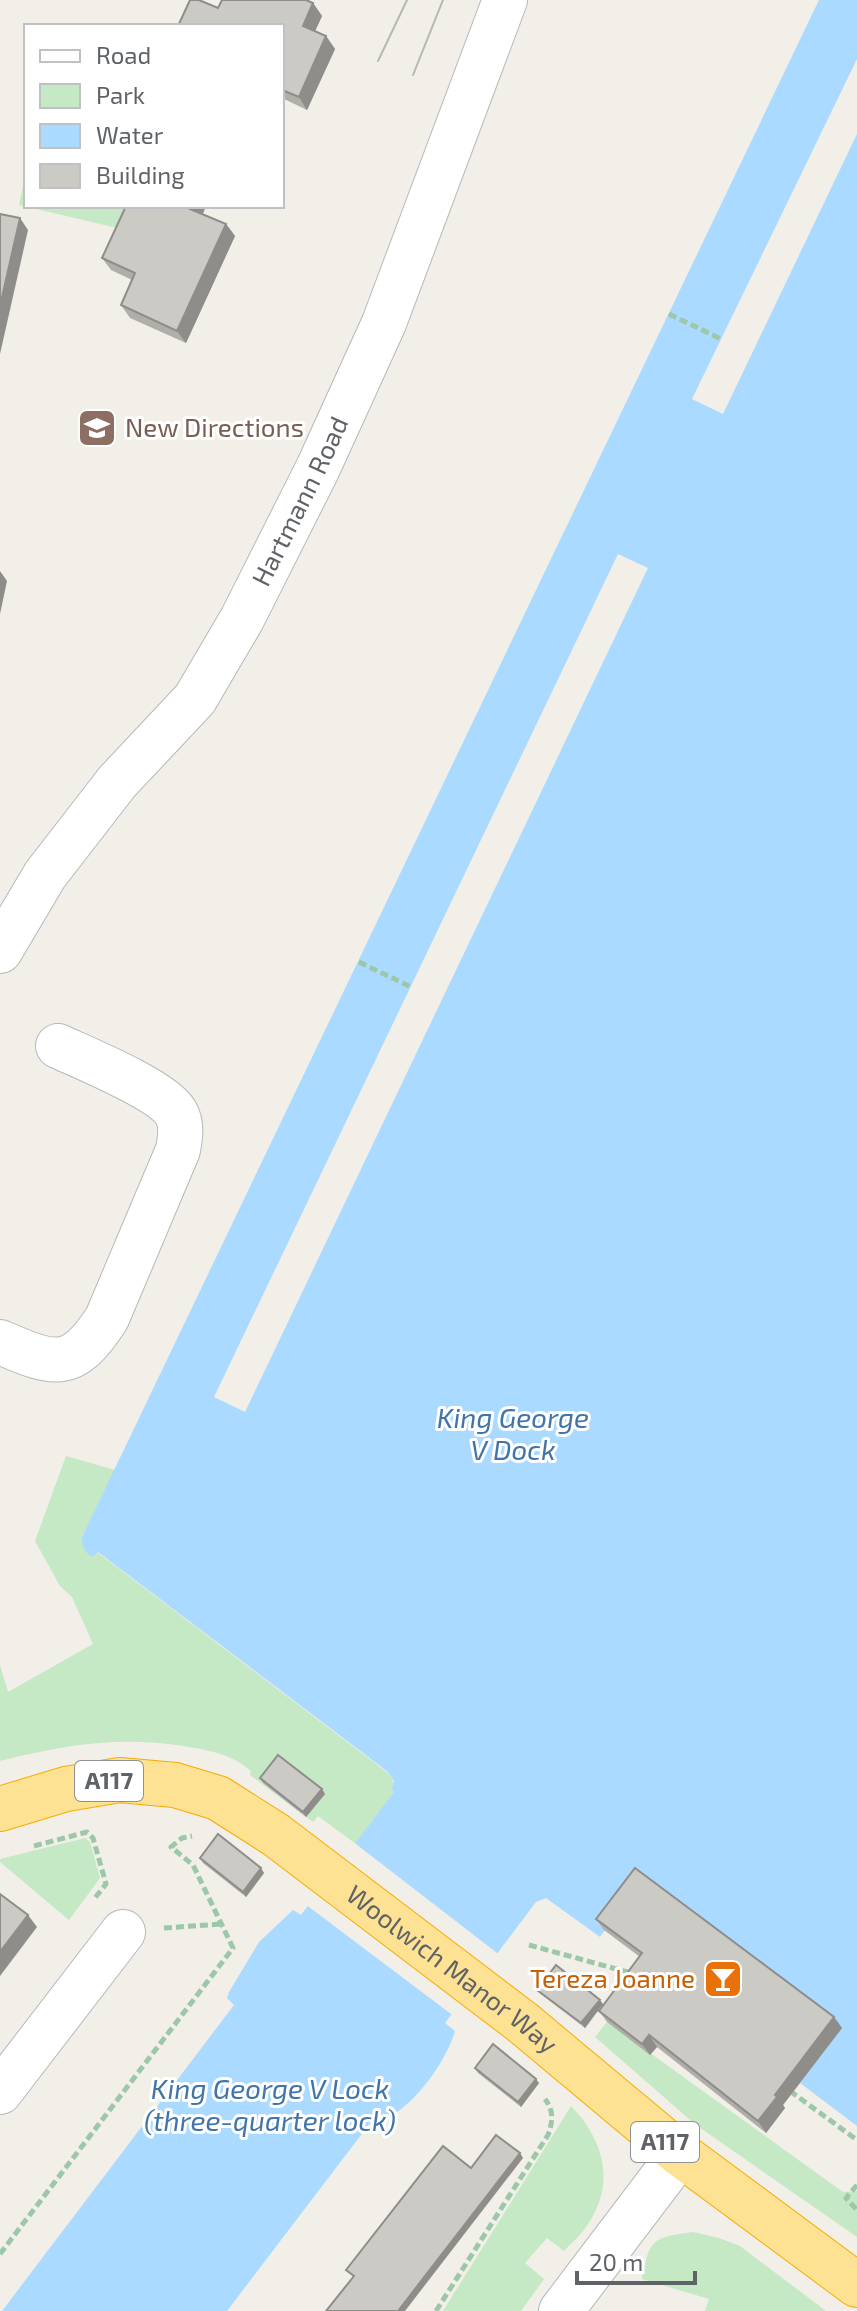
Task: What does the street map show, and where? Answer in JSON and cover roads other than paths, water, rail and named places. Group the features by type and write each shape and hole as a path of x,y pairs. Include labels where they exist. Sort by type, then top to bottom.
{"highway":[{"name":"Woolwich Manor Way","path":"0,1809 66,1789 120,1780 175,1785 218,1798 276,1835 522,2022 680,2154 857,2285"}],"street":[{"name":"Hartmann Road","path":"0,951 45,875 108,794 195,699 242,619 318,468 384,323 505,0"},
{"path":"0,1342 37,1358 57,1362 83,1348 95,1336 107,1318 178,1150 181,1131 176,1113 162,1099 58,1046"},
{"path":"0,2092 106,1919"},
{"path":"561,2311 680,2154"}],"water":[{"name":"King George V Dock","path":"819,0 857,0 857,2126 800,2083 802,2079 605,1930 600,1937 546,1898 536,1902 445,2023 455,2031 451,2043 419,2092 387,2118 377,2114 227,2311 2,2311 234,2005 227,1998 229,1992 259,1942 293,1910 301,1915 394,1792 394,1781 388,1772 98,1552 93,1557 90,1555 84,1549 82,1537"}],"tram line":[{"path":"378,61 407,0"},
{"path":"413,75 443,0"}],"place":[{"name":"New Directions","path":"97,428"},
{"name":"Tereza Joanne","path":"723,1979"}],"water label":[{"name":"King George V Lock (three-quarter lock)","path":"270,2105"}]}
